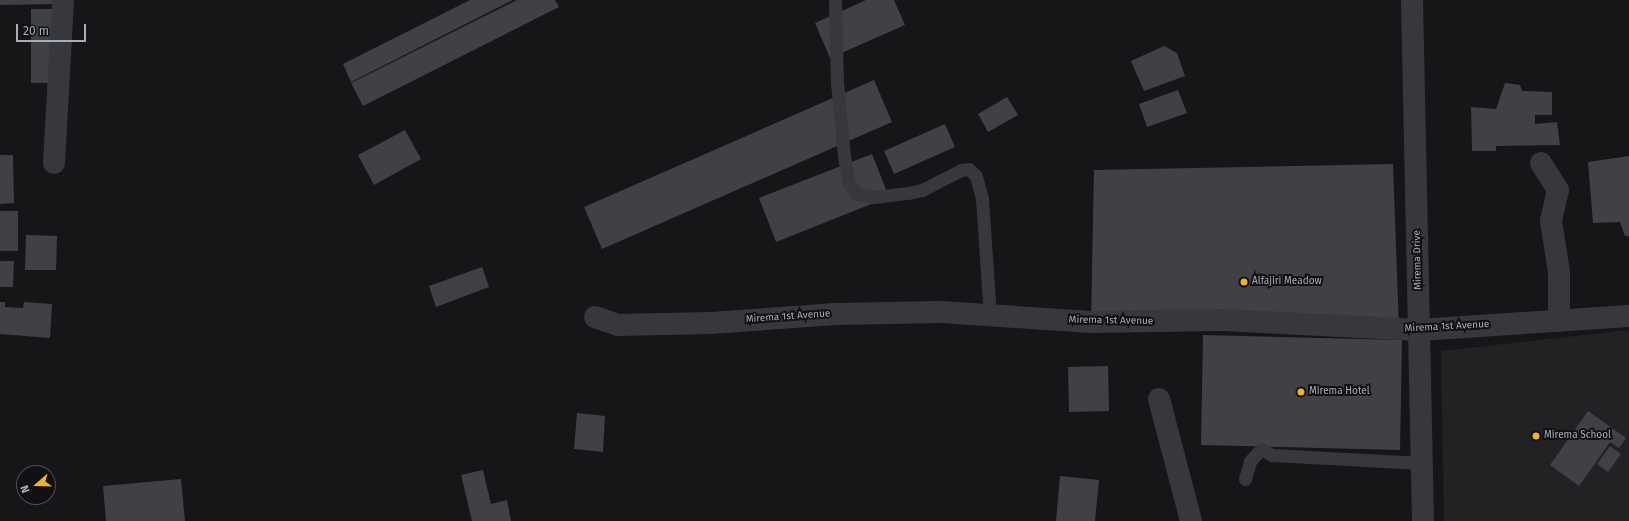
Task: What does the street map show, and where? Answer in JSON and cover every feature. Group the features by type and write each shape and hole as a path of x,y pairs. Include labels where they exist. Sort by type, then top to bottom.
{"street":[{"path":"54,163 63,0"},
{"name":"Mirema Drive","path":"1412,0 1422,521"},
{"path":"1541,163 1558,190 1551,221 1558,272 1559,321"},
{"name":"Mirema 1st Avenue","path":"595,317 618,325 711,323 836,314 941,312 1091,322 1224,320 1419,330 1629,316"},
{"path":"1159,399 1191,521"}],"lane":[{"path":"835,0 837,82 844,156 849,183 856,194 874,197 922,190 961,170 969,169 976,176 982,199 989,302"},
{"path":"1245,479 1250,461 1261,449 1272,455 1422,463"}],"shaded area":[{"name":"Mirema School","path":"1629,330 1629,521 1444,521 1441,351"}],"building":[{"path":"0,0 57,0 58,4 0,5"},
{"path":"470,0 513,0 351,82 343,64"},
{"path":"517,0 555,0 559,7 363,106 351,83"},
{"path":"866,0 894,0 905,25 830,58 815,23"},
{"path":"31,9 55,9 55,83 31,83"},
{"path":"1164,46 1177,53 1185,76 1144,91 1131,61"},
{"path":"874,80 892,122 602,249 584,207"},
{"path":"1505,83 1520,85 1522,91 1552,92 1552,115 1535,115 1535,124 1557,122 1560,145 1496,146 1496,151 1472,151 1471,107 1496,109"},
{"path":"1178,90 1187,113 1147,127 1139,104"},
{"path":"1007,97 1018,115 988,132 978,114"},
{"path":"945,124 955,147 894,174 884,151"},
{"path":"405,130 421,159 374,185 358,155"},
{"path":"872,154 889,197 776,242 759,198"},
{"path":"0,155 13,155 14,203 0,204"},
{"path":"1629,156 1629,236 1625,236 1620,222 1593,223 1588,162"},
{"name":"Alfajiri Meadow","path":"1393,164 1399,329 1091,322 1094,170"},
{"path":"0,211 18,211 18,251 0,251"},
{"path":"26,235 57,236 56,270 25,270"},
{"path":"0,261 14,261 13,287 0,287"},
{"path":"482,267 489,287 436,307 429,286"},
{"path":"0,302 5,302 5,307 23,308 24,302 52,304 50,338 0,334"},
{"name":"Mirema Hotel","path":"1203,335 1402,340 1400,450 1201,445"},
{"path":"1108,366 1109,411 1069,412 1068,367"},
{"path":"1588,411 1626,438 1619,448 1610,442 1579,486 1550,465"},
{"path":"577,413 605,416 603,452 574,449"},
{"path":"1610,446 1621,454 1608,472 1597,464"},
{"path":"483,470 491,504 507,500 511,521 472,521 461,475"},
{"path":"1060,476 1099,480 1095,521 1056,521"},
{"path":"181,479 185,521 106,521 103,486"}],"place":[{"name":"Alfajiri Meadow","path":"1244,282"},
{"name":"Mirema Hotel","path":"1301,392"},
{"name":"Mirema School","path":"1536,436"}]}
